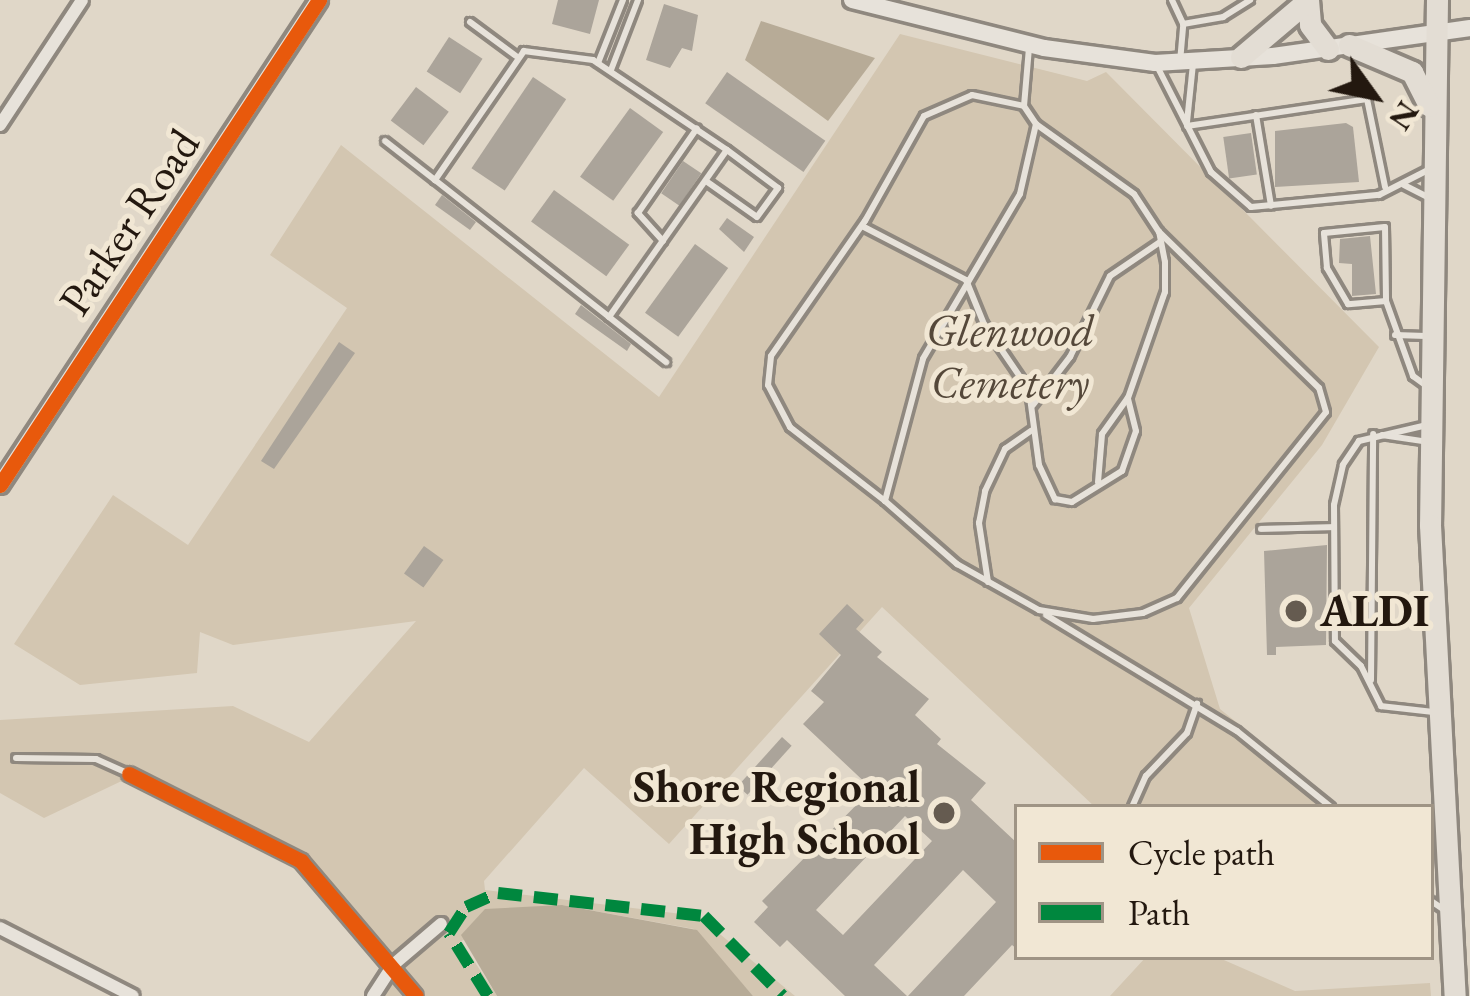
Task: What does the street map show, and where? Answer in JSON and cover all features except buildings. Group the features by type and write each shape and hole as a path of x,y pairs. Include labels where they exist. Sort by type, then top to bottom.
{"highway":[{"path":"1308,0 1310,25 1339,47 1412,72 1432,124"},
{"path":"1241,57 1308,0"},
{"path":"1437,0 1429,433 1440,907 1455,996"}],"main road":[{"name":"Parker Road","path":"0,485 319,0"},
{"path":"854,0 886,4 1029,44 1155,63 1339,47 1470,28"}],"street":[{"path":"0,125 82,0"},
{"path":"129,774 301,861 416,996"},
{"path":"373,996 393,965 441,924"},
{"path":"0,928 133,996"}],"lane":[{"path":"598,63 622,0"},
{"path":"611,70 638,0"},
{"path":"1172,0 1183,24 1187,126"},
{"path":"1183,24 1223,17 1250,0"},
{"path":"470,22 516,56"},
{"path":"1029,44 1024,106 1036,124 1123,184 1160,237 1319,388 1326,412 1184,593 1143,613 1093,620 1039,610"},
{"path":"435,180 516,56 540,49 611,70 778,188 757,217 706,181"},
{"path":"1155,63 1211,172 1251,207 1382,191 1404,185 1432,168"},
{"path":"1024,106 973,95 934,106 862,226 776,345 767,374 790,427 988,582 1197,704 1326,804"},
{"path":"1187,126 1367,99 1382,191"},
{"path":"1256,115 1271,207"},
{"path":"884,501 910,392 965,280 1020,194 1036,124"},
{"path":"663,241 638,213 697,128"},
{"path":"385,141 666,362"},
{"path":"609,317 727,150"},
{"path":"1404,185 1431,198"},
{"path":"862,226 965,280 1034,405"},
{"path":"1386,301 1348,304 1327,268 1324,233 1385,227 1386,301 1395,335 1413,376 1429,387"},
{"path":"1098,482 1102,434 1128,398 1165,292 1160,237"},
{"path":"1128,398 1136,430 1130,460 1072,502 1055,499 1032,430 1034,405 1070,357 1110,276 1160,237"},
{"path":"1395,335 1430,336"},
{"path":"988,582 979,523 985,491 1011,442 1032,430"},
{"path":"1371,680 1335,641 1334,527 1343,465 1373,434 1429,433"},
{"path":"1373,434 1429,433"},
{"path":"1373,434 1371,680 1376,700 1391,711 1436,712"},
{"path":"1261,529 1334,527"},
{"path":"1085,638 1093,620"},
{"path":"1133,804 1146,776 1187,733 1197,704"},
{"path":"16,758 96,759 129,774"}],"green space":[{"name":"Glenwood Cemetery","path":"900,34 1087,81 1106,72 1379,347 1322,445 1189,608 1220,709 1337,804 1092,804 882,607 669,844 584,768 484,881 485,890 698,916 795,996 753,996 694,929 562,905 461,941 497,996 380,996 392,967 306,871 130,777 44,818 0,793 0,720 233,706 309,742 416,621 233,645 200,632 197,673 80,685 14,644 113,495 188,545 347,308 270,255 341,145 659,397"},
{"path":"1143,960 1224,960 1295,991 1430,983 1431,996 1110,996"}],"shaded area":[{"path":"761,21 875,58 828,121 745,60"},
{"path":"562,905 697,930 753,996 497,996 461,935 485,909"}],"marked path":[{"path":"488,996 449,933 466,907 498,893 704,916 783,996"}],"cycle path":[{"path":"0,485 319,0"},
{"path":"129,774 301,861 416,996"}],"place":[{"name":"ALDI","path":"1296,611"},
{"name":"Shore Regional High School","path":"944,813"}]}
